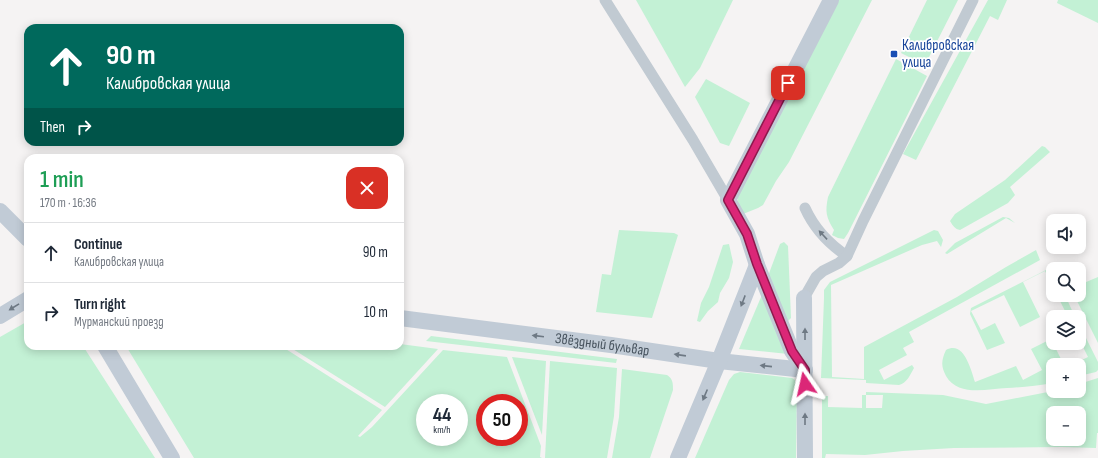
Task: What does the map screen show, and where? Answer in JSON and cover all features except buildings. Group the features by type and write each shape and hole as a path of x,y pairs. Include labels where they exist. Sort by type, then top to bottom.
{"street":[{"path":"605,0 693,140 747,234 757,264 792,351 805,370"},
{"path":"728,200 831,0"},
{"path":"805,458 804,298 816,277 823,271 839,263 847,256 973,0"},
{"path":"805,208 811,222 838,250 847,256"},
{"path":"0,211 24,235"},
{"path":"678,458 719,361 757,264"},
{"path":"0,316 24,301"},
{"name":"Звёздный бульвар","path":"404,319 611,345 719,361 805,370"},
{"path":"107,350 172,458"},
{"path":"685,458 690,429"}],"green space":[{"path":"636,0 733,0 700,68 685,87"},
{"path":"838,0 872,0 789,162 776,181 763,205 743,214 737,203 738,197"},
{"path":"927,0 958,0 925,65 901,53"},
{"path":"988,0 1007,0 998,20 990,16 916,160 903,154"},
{"path":"1058,0 1098,0 1098,23 1057,3"},
{"path":"896,59 927,76 848,233 844,239 838,238 832,235 834,230 827,214 828,197"},
{"path":"706,79 750,103 729,146 720,143 695,97"},
{"path":"1042,146 1050,152 1010,187 1015,195 1008,203 960,230 954,227 950,221 955,214 1005,180"},
{"path":"1003,217 1009,218 1015,223 1006,218 947,254 945,253 955,243"},
{"path":"619,230 674,233 678,235 652,318 596,312 602,274 611,275"},
{"path":"934,230 938,231 943,240 941,247 937,241 922,245 831,285 832,377 864,379 864,347 957,297 1036,250 1040,260 909,332 914,342 903,348 907,355 879,370 884,380 912,365 914,368 902,384 866,383 866,380 821,378 824,290 830,282"},
{"path":"784,242 788,246 791,318 788,321 768,276 780,244"},
{"path":"729,244 733,262 729,278 720,293 718,302 708,311 700,322 697,321 701,303 709,287 723,245"},
{"path":"1046,270 1046,273 1045,271 1023,282 1040,317 1020,327 1004,295 971,311 981,330 995,323 1005,343 987,350 970,314 971,308"},
{"path":"1098,277 1098,343 1086,319 1086,310 1082,310 1078,302 1086,302 1086,282"},
{"path":"764,290 788,354 739,349"},
{"path":"1060,302 1068,302 1072,310 1064,310"},
{"path":"24,323 24,350 86,350 155,458 0,458 0,337"},
{"path":"431,336 617,359 616,363 426,341"},
{"path":"1086,338 1098,362 1098,370 1086,374 1086,358 1088,357 1084,350 1086,350"},
{"path":"1046,342 1046,350 1056,350 1060,358 1046,358 1046,384 982,390 965,389 951,383 943,369 942,360 946,350 952,348 958,349 966,358 975,382 1016,366 1023,380 1042,370 1031,349"},
{"path":"404,345 438,349 385,407 294,350 404,350"},
{"path":"128,350 287,350 382,410 358,436 360,437 372,427 443,350 507,357 521,394 476,394 476,446 528,446 528,412 541,446 540,457 542,458 194,458"},
{"path":"512,357 546,361 542,435 528,399 528,394 526,394"},
{"path":"550,361 617,368 614,416 607,458 545,458"},
{"path":"622,369 667,375 672,381 673,390 650,458 612,458 619,417"},
{"path":"740,372 792,378 795,380 797,389 796,458 695,458 729,380 734,374"},
{"path":"1098,378 1098,433 1096,448 954,448 865,455 826,454 825,458 822,458 822,396 828,396 828,407 862,408 862,395 866,395 866,392 943,395 986,404 1046,392 1046,398 1086,398 1086,382","holes":["866,395 883,395 882,408 866,408"]}],"place":[{"name":"Калибровская улица","path":"894,54"}],"route":[{"path":"788,83 728,200 747,234 757,264 792,351 805,370 805,384"}]}
